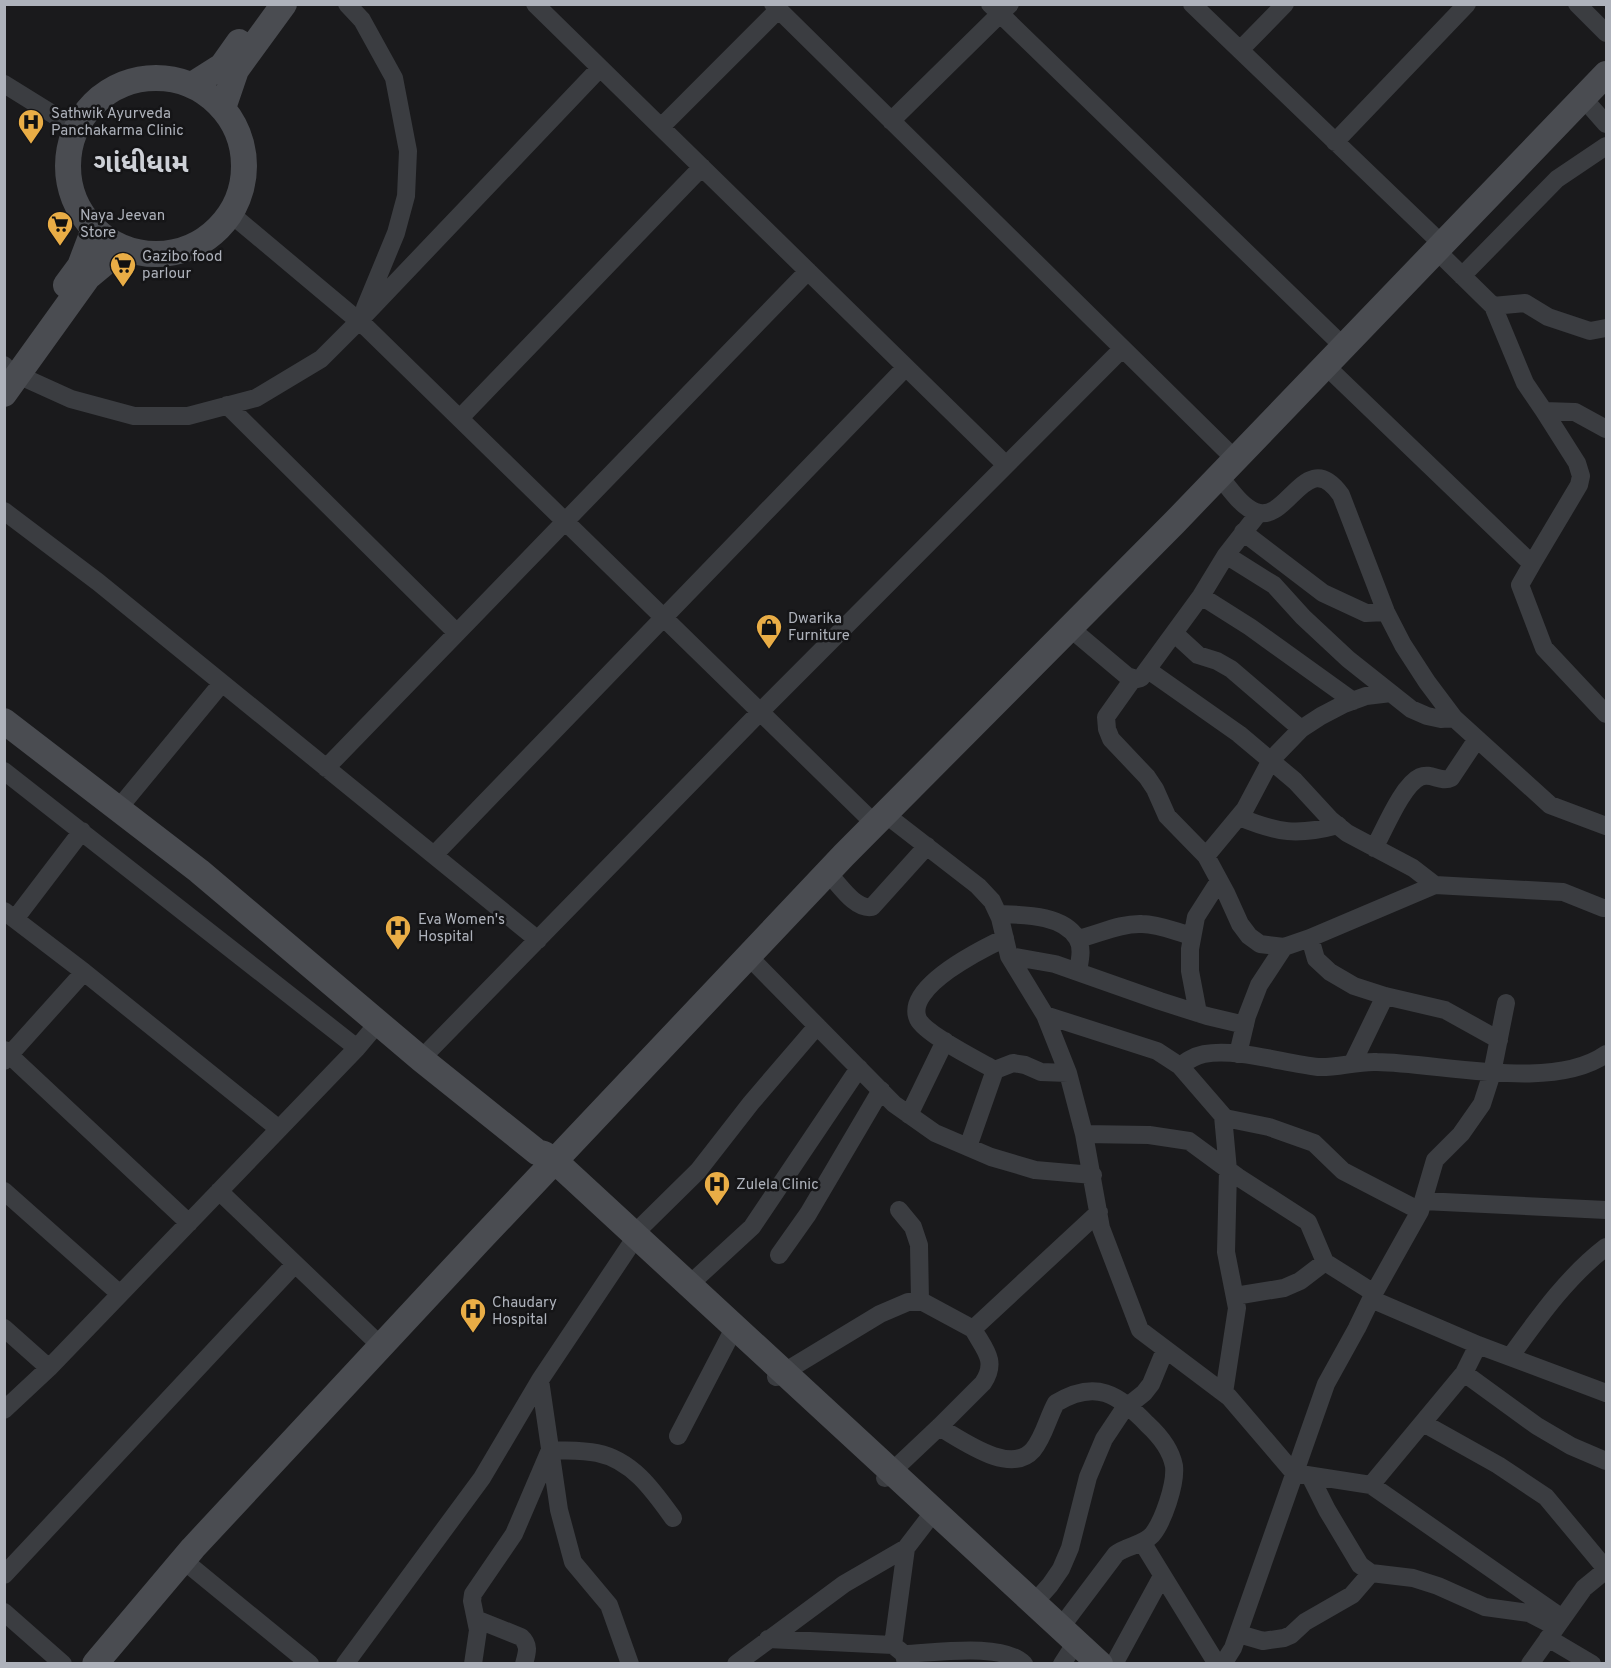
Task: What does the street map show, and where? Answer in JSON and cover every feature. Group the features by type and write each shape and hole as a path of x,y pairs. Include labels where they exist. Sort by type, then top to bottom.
{"street":[{"path":"192,85 222,66 266,4"},
{"path":"223,108 236,70 284,4"},
{"path":"347,4 362,21 394,78 408,151 406,196 396,233 359,321"},
{"path":"536,4 1006,465"},
{"path":"1192,4 1335,142 1440,248 1462,276 1492,306 1525,383 1577,463 1581,476 1579,485 1520,585 1544,648 1606,714"},
{"path":"1239,50 1285,4"},
{"path":"1335,142 1467,4"},
{"path":"1577,4 1606,33"},
{"path":"661,127 775,7 1122,349 1227,468 1249,509 1266,514 1274,511 1309,480 1325,479 1334,485 1341,495 1386,612 1403,645 1454,718 1550,805 1606,826"},
{"path":"891,121 1000,8 1344,347"},
{"path":"8,374 70,399 134,416 188,416 256,398 321,359 600,68"},
{"path":"94,1664 183,1560 381,1346 547,1160 1227,468 1606,74"},
{"path":"136,79 172,79 192,85 204,91 223,108 229,116 242,147 244,175 231,214 209,237 175,252 138,252 123,248 94,229 84,217 69,185 68,152 75,128 81,118 105,93 136,79"},
{"path":"4,84 75,128"},
{"path":"1584,99 1606,124"},
{"path":"1462,276 1557,179 1606,146"},
{"path":"460,418 702,167"},
{"path":"231,214 359,321 760,712 880,819 927,846 978,886 993,901 1009,956 1045,1015 1068,1073 1093,1175 1101,1228 1140,1330 1224,1393 1302,1475 1327,1510 1359,1565 1371,1573 1413,1578 1438,1586 1485,1607 1529,1613 1555,1628"},
{"path":"8,374 80,266 94,229"},
{"path":"8,374 88,277 123,248"},
{"path":"327,768 808,271"},
{"path":"1492,306 1525,303 1548,317 1590,331 1606,328"},
{"path":"421,1059 760,712 1122,349"},
{"path":"1326,366 1532,564"},
{"path":"434,855 906,367"},
{"path":"227,405 457,633"},
{"path":"1544,411 1575,412 1606,429"},
{"path":"4,511 98,582 538,940"},
{"path":"1258,513 1226,555 1201,596 1174,633 1107,717 1107,729 1111,739 1147,777 1167,816 1206,856 1240,924 1249,936 1260,944 1284,947 1435,885 1563,892 1606,908"},
{"path":"1243,532 1323,593 1366,613 1386,612"},
{"path":"1226,555 1274,585 1302,617 1411,709 1427,716 1454,718"},
{"path":"1201,596 1250,627 1353,701"},
{"path":"1070,628 1127,676 1140,674 1206,710 1271,760 1347,833 1413,868 1435,885"},
{"path":"1174,633 1198,655 1217,661 1231,669 1301,729"},
{"path":"118,809 222,683"},
{"path":"1206,856 1239,817 1271,760 1301,729 1321,716 1353,701 1366,696 1391,693"},
{"path":"4,721 200,871 421,1059 547,1160 632,1239 730,1336 780,1375"},
{"path":"1374,848 1401,798 1414,781 1425,776 1448,780 1455,774 1477,739"},
{"path":"4,771 357,1048"},
{"path":"1239,817 1279,832 1316,831 1338,825"},
{"path":"82,831 10,915 279,1129"},
{"path":"828,873 858,904 867,908 872,907 927,846"},
{"path":"1198,1013 1190,971 1192,936 1196,917 1219,881"},
{"path":"998,914 1039,916 1070,930 1078,939 1081,952 1078,971"},
{"path":"1078,939 1129,925 1142,924 1159,926 1192,936"},
{"path":"1005,938 969,956 937,977 921,999 917,1010 918,1019 928,1030 995,1070 1013,1064 1025,1065 1041,1072 1068,1073"},
{"path":"1310,938 1316,959 1330,972 1354,986 1385,996 1446,1010 1499,1040"},
{"path":"1238,1054 1245,1025 1259,986 1284,947"},
{"path":"1009,956 1055,964 1198,1013 1245,1025"},
{"path":"749,957 894,1104 935,1133 991,1156 1035,1170 1093,1175"},
{"path":"84,972 6,1055 189,1223"},
{"path":"1353,1062 1385,996"},
{"path":"1223,1664 1239,1634 1302,1475 1326,1384 1421,1206 1435,1160 1461,1134 1482,1104 1492,1073 1506,1003"},
{"path":"1045,1015 1157,1051 1180,1066 1225,1118 1269,1127 1314,1143 1343,1171 1421,1206 1606,1210"},
{"path":"4,1410 49,1368 357,1048 378,1023"},
{"path":"345,1664 482,1478 540,1380 632,1239 698,1171 751,1103 817,1026"},
{"path":"909,1115 945,1041"},
{"path":"1180,1066 1204,1054 1238,1054 1328,1068 1353,1062 1377,1062 1492,1073 1561,1072 1594,1063 1606,1054"},
{"path":"689,1285 752,1227 859,1068"},
{"path":"968,1147 995,1070"},
{"path":"779,1255 808,1214 881,1090"},
{"path":"1222,1116 1228,1170 1226,1252 1237,1308 1224,1393"},
{"path":"1084,1134 1149,1135 1189,1141 1228,1170 1308,1222 1325,1262 1372,1296 1478,1345 1606,1393"},
{"path":"4,1191 120,1294"},
{"path":"219,1191 381,1346"},
{"path":"899,1210 913,1227 919,1245 920,1301"},
{"path":"973,1329 1099,1212"},
{"path":"632,1239 689,1285 780,1375 1035,1603 1070,1651"},
{"path":"1510,1356 1552,1300 1583,1267 1606,1247"},
{"path":"1235,1296 1284,1288 1300,1281 1325,1262"},
{"path":"4,1575 295,1264"},
{"path":"780,1375 880,1314 908,1302 920,1301 973,1329 990,1359 989,1374 983,1383 889,1474"},
{"path":"4,1328 49,1368"},
{"path":"678,1436 730,1336"},
{"path":"1371,1485 1464,1373 1478,1345"},
{"path":"1035,1603 1061,1569 1070,1548 1088,1478 1104,1439 1128,1404 1144,1393 1151,1384 1165,1350"},
{"path":"1464,1373 1537,1426 1571,1446 1606,1461"},
{"path":"540,1380 559,1510 573,1562 609,1605 630,1664"},
{"path":"939,1427 986,1454 1013,1460 1025,1457 1035,1448 1056,1403 1081,1391 1097,1391 1114,1395 1128,1404 1165,1446 1174,1467 1171,1493 1159,1523 1151,1537 1123,1548 1116,1554 1070,1651"},
{"path":"1423,1423 1498,1465 1546,1497 1606,1570 1584,1588 1530,1664"},
{"path":"550,1450 597,1452 617,1460 635,1472 654,1492 673,1518"},
{"path":"473,1664 477,1630 473,1594 514,1534 550,1450"},
{"path":"889,1474 929,1518 1070,1651 1100,1664"},
{"path":"1302,1475 1371,1485 1555,1628 1592,1664"},
{"path":"739,1663 844,1584 906,1548 929,1518"},
{"path":"1142,1542 1217,1664"},
{"path":"901,1654 906,1548"},
{"path":"183,1560 310,1664"},
{"path":"1239,1634 1263,1641 1291,1635 1305,1622 1352,1595 1371,1573"},
{"path":"1114,1664 1162,1576"},
{"path":"4,1612 63,1664"},
{"path":"476,1618 521,1637 525,1641 527,1653 524,1664"},
{"path":"768,1639 901,1654 992,1650 1012,1655 1024,1664"}],"place":[{"name":"Sathwik Ayurveda Panchakarma Clinic","path":"31,145"},
{"name":"Naya Jeevan Store","path":"60,247"},
{"name":"Gazibo food parlour","path":"123,288"},
{"name":"Dwarika Furniture","path":"769,650"},
{"name":"Eva Women's Hospital","path":"398,951"},
{"name":"Zulela Clinic","path":"717,1207"},
{"name":"Chaudary Hospital","path":"473,1334"}],"district":[{"name":"ગાંધીધામ","path":"141,163"}]}
